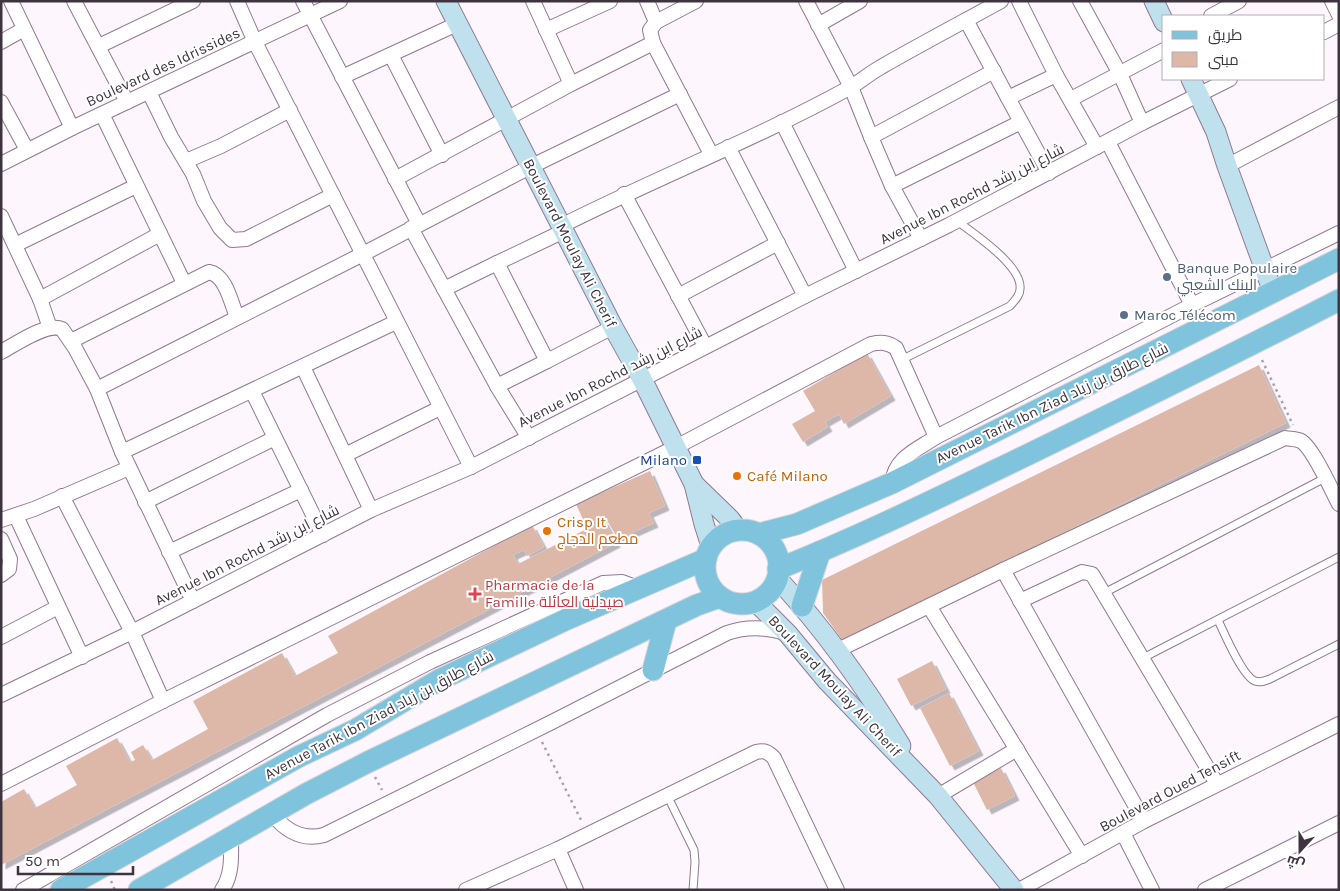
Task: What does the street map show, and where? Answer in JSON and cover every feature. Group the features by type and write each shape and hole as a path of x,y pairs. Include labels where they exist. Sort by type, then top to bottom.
{"main road":[{"name":"Avenue Tarik Ibn Ziad شارع طارق بن زياد","path":"61,890 298,757 355,730 435,671 565,620 638,588 708,553 734,525 759,534 797,524 892,483 1339,259"},
{"path":"777,573 982,476 1339,300"},
{"path":"734,525 797,524"},
{"path":"708,553 704,566 706,578 720,597 731,602 743,604 755,601 765,595 773,586 778,563 775,551 768,541 759,534"},
{"path":"802,606 820,552"},
{"path":"139,890 306,794 368,762 697,605 720,597"},
{"path":"653,670 666,620"}],"street":[{"path":"11,1 72,128"},
{"path":"74,1 127,102"},
{"path":"99,46 193,1"},
{"path":"237,1 396,322 471,467"},
{"path":"303,1 395,180 444,289 497,386 529,438"},
{"name":"Boulevard des Idrissides","path":"1,164 72,128 340,1"},
{"name":"Boulevard Moulay Ali Cherif","path":"446,1 562,229 642,379 694,484 704,524 708,553"},
{"path":"532,1 571,84"},
{"path":"546,30 610,1"},
{"path":"647,1 656,22"},
{"path":"696,1 656,22 650,30 653,43 711,154"},
{"path":"806,1 852,87 892,186 921,239"},
{"path":"818,25 860,1"},
{"path":"444,289 562,229 624,194 782,122 852,87 868,74 966,20 986,5 1001,1"},
{"path":"1018,1 1056,75 1102,145 1192,305"},
{"path":"1080,1 1120,74 1142,123"},
{"path":"1154,1 1162,18"},
{"path":"1212,15 1239,1"},
{"path":"1332,1 1339,15"},
{"path":"966,20 1049,173"},
{"path":"342,77 457,24"},
{"path":"1325,31 1339,24"},
{"path":"1,42 24,29"},
{"path":"395,180 571,84 653,43"},
{"path":"1071,99 1162,51"},
{"path":"391,55 442,156"},
{"path":"871,137 994,71"},
{"path":"1008,98 1056,75"},
{"name":"Avenue Ibn Rochd شارع ابن رشد","path":"1,695 194,601 371,510 471,467 705,346 957,221 1142,123 1195,87 1226,80"},
{"path":"1195,87 1216,132 1264,269 1274,292"},
{"path":"149,92 186,161 212,216 220,228 232,240 246,238 333,195"},
{"path":"97,389 530,167 680,94"},
{"path":"2,104 27,150"},
{"path":"1227,166 1339,107"},
{"path":"186,161 221,146 290,110"},
{"path":"102,114 184,283"},
{"path":"782,122 856,271"},
{"path":"892,186 1021,122"},
{"path":"728,147 804,296"},
{"path":"15,245 136,186"},
{"path":"624,194 705,346"},
{"path":"1,216 40,299 50,328"},
{"path":"892,483 893,472 898,463 936,437 1192,305 1339,233"},
{"path":"40,299 160,234"},
{"path":"678,296 778,243"},
{"path":"497,263 546,361"},
{"path":"71,341 209,272 219,276 223,281 237,317"},
{"path":"122,452 396,322"},
{"path":"497,386 613,326"},
{"path":"1,352 50,328 62,329 71,341 97,389 129,468 194,601"},
{"path":"1,784 163,701 676,448 871,344 880,342 896,348 936,437"},
{"path":"303,367 371,510"},
{"path":"252,391 323,535"},
{"path":"345,455 440,408"},
{"path":"145,502 275,438"},
{"path":"836,651 1003,570 1286,438 1300,440 1308,449 1339,504"},
{"path":"1,520 16,516 129,468"},
{"name":"Boulevard Moulay Ali Cherif","path":"694,484 734,525"},
{"path":"169,552 301,490"},
{"path":"62,496 132,632 163,701"},
{"path":"16,516 82,656"},
{"path":"1,539 10,559 9,569 1,575"},
{"path":"1003,570 1144,821"},
{"path":"1020,601 1082,572 1092,574 1217,784"},
{"name":"Boulevard Moulay Ali Cherif","path":"777,573 877,706 916,771"},
{"name":"Boulevard Moulay Ali Cherif","path":"755,601 788,634 827,681 916,771 1014,890"},
{"path":"929,606 1082,856"},
{"path":"1,637 58,607"},
{"path":"272,814 294,833 316,837 727,633 736,630 761,628 788,634"},
{"path":"23,890 326,715 435,671"},
{"name":"Boulevard Oued Tensift","path":"1019,890 1144,821 1339,724"},
{"path":"938,796 1017,749"},
{"path":"466,890 558,849 756,752 767,751 774,758 837,890"},
{"path":"1205,890 1339,823"},
{"path":"1123,833 1152,890"},
{"path":"222,890 228,881 231,867 231,836"},
{"path":"558,849 576,890"}],"lane":[{"path":"901,360 1010,306 1017,299 1021,290 1020,282 1009,264 997,251 957,221"},
{"path":"1104,593 1325,478"},
{"path":"1142,658 1339,557"},
{"path":"1218,620 1233,652 1250,678 1256,682 1270,679 1339,644"},
{"path":"666,795 694,850 693,890"}],"path":[{"path":"1253,344 1300,440"},
{"path":"536,729 588,834"},
{"path":"368,762 388,802"}],"building":[{"path":"867,353 891,396 844,424 839,414 825,422 828,427 803,442 792,424 815,411 803,391"},
{"path":"1259,365 1286,423 843,641 823,613 822,580"},
{"path":"650,471 665,506 649,513 654,523 618,539 605,517 586,526 576,504"},
{"path":"604,520 616,543 1,865 1,802 24,789 35,808 77,785 66,766 117,738 130,762 135,760 131,752 143,745 152,760 208,729 193,701 282,653 295,676 338,653 328,636 532,525 544,547 527,556 524,550 513,555 518,564"},
{"path":"932,661 946,689 911,706 897,679"},
{"path":"949,693 979,751 950,766 920,708"},
{"path":"1001,768 1015,796 987,810 973,782"}],"place":[{"name":"Banque Populaire البنك الشعبي","path":"1167,277"},
{"name":"Maroc Télécom","path":"1124,315"},
{"name":"Milano","path":"697,460"},
{"name":"Café Milano","path":"737,476"},
{"name":"Crisp It مطعم الدجاج","path":"547,531"},
{"name":"Pharmacie de la Famille صيدلية العائلة","path":"475,594"}]}
